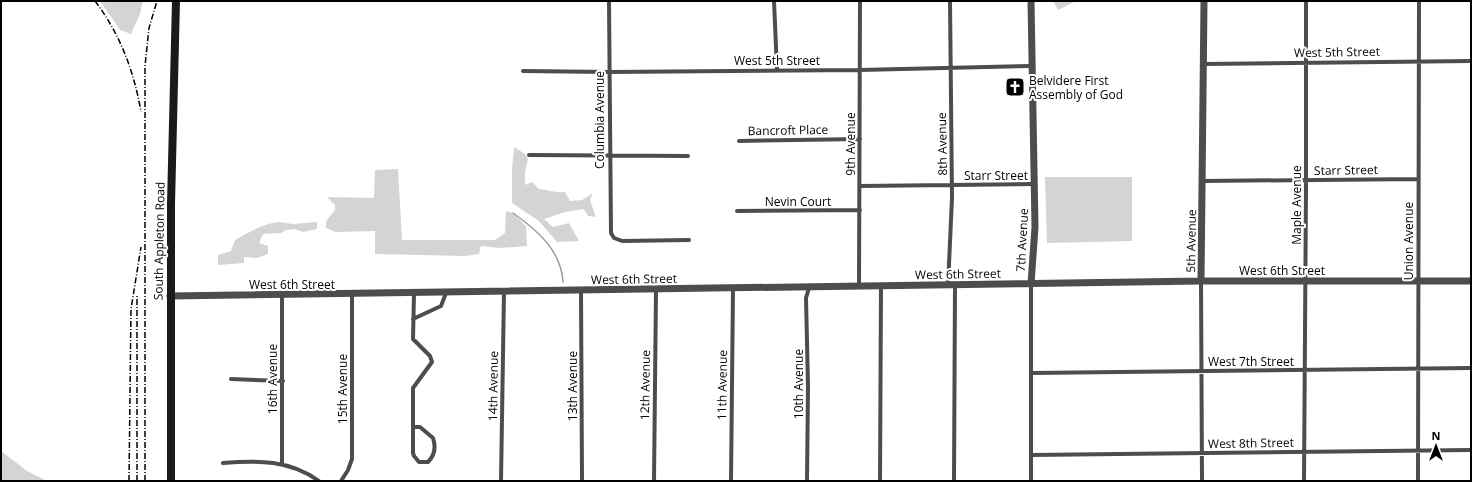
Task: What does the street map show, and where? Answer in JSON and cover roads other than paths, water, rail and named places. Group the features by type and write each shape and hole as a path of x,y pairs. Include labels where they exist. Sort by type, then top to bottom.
{"main road":[{"name":"South Appleton Road","path":"171,481 170,296 176,1"}],"street":[{"name":"Columbia Avenue","path":"609,1 611,233 614,238 622,241 689,240"},
{"path":"774,1 777,70"},
{"name":"9th Avenue","path":"859,286 860,1"},
{"name":"8th Avenue","path":"950,1 952,185 951,286 954,481"},
{"name":"7th Avenue","path":"1031,1 1035,184 1035,227 1031,284 1031,481"},
{"name":"5th Avenue","path":"1202,481 1201,281 1204,1"},
{"name":"Maple Avenue","path":"1304,481 1306,1"},
{"name":"Union Avenue","path":"1418,481 1419,1"},
{"name":"West 5th Street","path":"1204,64 1471,60"},
{"name":"West 5th Street","path":"523,71 609,72 860,70 1032,66"},
{"name":"Bancroft Place","path":"739,141 860,139"},
{"path":"529,155 688,156"},
{"name":"Starr Street","path":"1203,181 1418,179"},
{"name":"Starr Street","path":"860,186 1035,184"},
{"name":"Nevin Court","path":"737,211 860,210"},
{"name":"West 6th Street","path":"170,296 951,286 1201,281 1471,281"},
{"path":"880,481 881,286"},
{"name":"11th Avenue","path":"731,481 733,288"},
{"name":"10th Avenue","path":"807,481 808,386 806,298 809,288"},
{"name":"12th Avenue","path":"654,481 656,290"},
{"name":"13th Avenue","path":"581,291 582,481"},
{"name":"14th Avenue","path":"501,481 504,292"},
{"path":"413,427 420,428 433,438 433,456 428,462 419,462 414,456 413,427 413,388 432,362 430,356 413,339 414,293"},
{"path":"413,318 441,306 446,293"},
{"name":"15th Avenue","path":"341,481 348,470 352,459 352,294"},
{"name":"16th Avenue","path":"282,295 282,463"},
{"name":"West 7th Street","path":"1031,373 1471,368"},
{"path":"231,380 283,380"},
{"name":"West 8th Street","path":"1031,455 1471,450"},
{"path":"223,463 282,463 308,472 319,481"}],"waterway":[{"path":"513,213 531,226 553,251 558,260 563,282"}],"railway":[{"path":"95,1 112,26 125,54 134,82 141,112"},
{"path":"145,481 145,66 149,28 157,1"},
{"path":"129,481 131,309 141,247"},
{"path":"137,294 137,481"}],"place":[{"name":"Belvidere First Assembly of God","path":"1015,87"}]}
